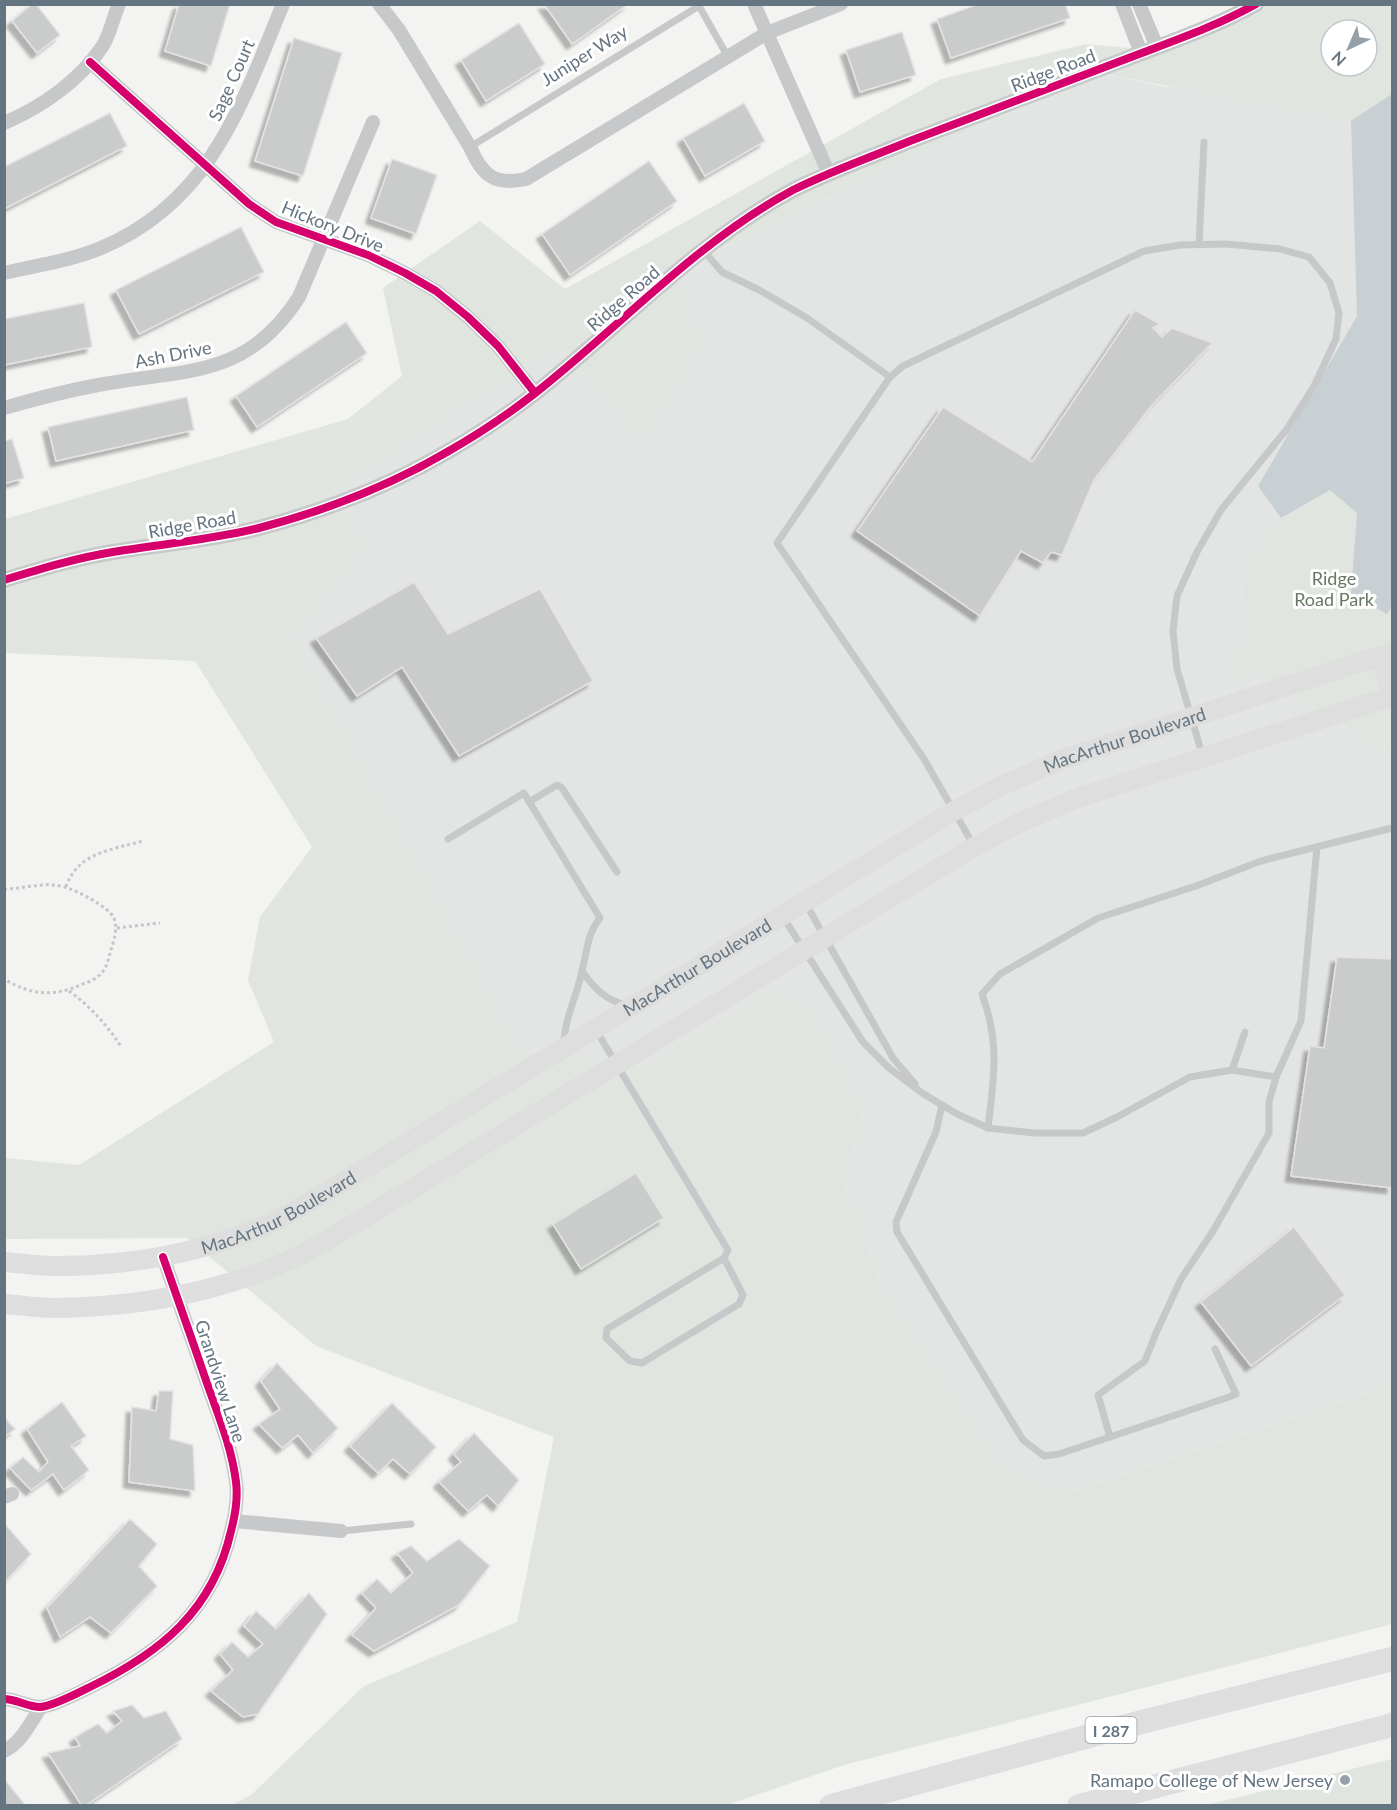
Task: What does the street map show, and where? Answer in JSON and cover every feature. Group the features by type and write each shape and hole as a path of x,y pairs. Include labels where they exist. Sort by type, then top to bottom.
{"highway":[{"name":"I 287","path":"831,1806 1130,1725 1392,1659"},
{"path":"1079,1806 1392,1725"}],"main road":[{"name":"MacArthur Boulevard","path":"4,1262 53,1266 107,1264 163,1257 218,1243 275,1221 954,811 999,787 1060,760 1386,654"},
{"path":"4,1304 52,1308 116,1305 177,1296 233,1282 292,1259 349,1227 974,847 1017,824 1075,799 1392,695 1386,654"}],"street":[{"path":"4,123 44,103 69,84 103,45 119,4"},
{"name":"Sage Court","path":"4,273 68,260 102,247 131,232 162,211 186,189 206,166 232,126 283,4"},
{"path":"379,4 399,30 470,147 478,165 488,175 513,182 526,179 767,33 812,9 841,4"},
{"path":"754,4 829,174"},
{"path":"1122,4 1149,50"},
{"path":"1139,4 1149,50"},
{"name":"Ridge Road","path":"4,580 110,553 207,539 257,528 306,515 354,497 431,461 489,427 535,393 703,250 751,215 794,190 992,109 1194,33 1256,4"},
{"name":"Hickory Drive","path":"90,62 249,204 276,222 368,255 436,291 498,346 535,393"},
{"name":"Ash Drive","path":"4,408 98,385 210,367 232,359 256,346 287,316 298,297 373,122"},
{"name":"Grandview Lane","path":"41,1707 113,1676 148,1655 170,1638 204,1598 218,1574 228,1548 234,1521 237,1483 224,1430 163,1257"},
{"path":"234,1521 341,1531"},
{"path":"4,1698 41,1707 22,1737 4,1751"}],"lane":[{"name":"Juniper Way","path":"470,147 699,6 728,57"},
{"path":"1198,244 1204,142"},
{"path":"974,847 924,759 777,543 890,377 903,366 1144,251 1198,244 1280,249 1309,257 1330,283 1339,313 1336,339 1314,386 1287,429 1221,510 1197,552 1177,596 1173,631 1177,669 1203,757"},
{"path":"703,250 722,272 761,291 807,318 890,377"},
{"path":"529,802 557,785 562,788 617,872"},
{"path":"448,839 524,793 600,918 593,926 585,950 582,971 567,1018 564,1047"},
{"path":"988,1128 996,1062 990,1017 982,994 1000,974 1098,918 1196,886 1261,861 1392,828"},
{"path":"1110,1437 1098,1395 1145,1361 1181,1279 1213,1231 1269,1133 1269,1102 1276,1077 1301,1021 1317,847"},
{"path":"805,902 893,1058 922,1093"},
{"path":"782,915 863,1042 889,1068 922,1093 988,1128 1034,1134 1083,1132 1117,1117 1190,1077 1232,1070 1276,1077"},
{"path":"582,971 595,990 615,1003 632,1006"},
{"path":"595,1028 728,1250 724,1258 608,1329 606,1338 630,1361 642,1362 739,1304 743,1295 724,1258"},
{"path":"1232,1070 1245,1032"},
{"path":"942,1105 936,1132 896,1222 897,1232 1023,1440 1044,1456 1059,1454 1229,1398 1236,1394 1215,1349"},
{"path":"341,1531 411,1524"}],"path":[{"path":"66,887 78,865 90,857 142,841"},
{"path":"4,889 17,889 44,883 66,887 104,908 113,916 116,928 105,969 95,978 68,991 56,994 32,992 4,979"},
{"path":"116,928 160,923"},
{"path":"68,991 89,1006 106,1024 122,1048"}],"shaded area":[{"path":"1094,72 1167,87 1392,94 1392,606 1281,518 1266,533 1240,588 1257,670 1392,756 1392,1384 1065,1493 1002,1468 883,1290 846,1186 863,1109 770,990 644,1066 519,1052 292,638 364,548 335,489 558,344 641,438 671,272"},
{"path":"1392,94 1392,606 1387,614 1351,594 1357,513 1330,490 1281,518 1258,486 1357,316 1351,121"}],"green space":[{"path":"1243,5 1392,5 1392,232 1358,117 1351,121 1094,72 671,272 703,343 641,439 558,344 335,489 365,548 292,638 520,1052 644,1066 770,990 812,1011 863,1109 846,1186 883,1290 1002,1468 1065,1493 1392,1384 1392,1624 844,1765 727,1805 232,1805 251,1795 364,1686 517,1622 554,1437 316,1346 187,1238 5,1239 5,1158 79,1165 274,1042 248,980 260,917 312,847 195,661 5,653 5,519 348,419 402,376 383,288 480,221 565,289 941,79 1086,44 1150,50"},
{"name":"Ridge Road Park","path":"1392,344 1392,756 1261,673 1220,686 1248,631 1240,587 1266,533 1281,518 1315,498"},
{"name":"Ramapo College of New Jersey","path":"1392,1759 1392,1805 1207,1805"}],"building":[{"path":"32,4 36,4 60,35 37,53 12,21"},
{"path":"179,4 230,4 211,66 165,51"},
{"path":"544,4 628,4 572,44"},
{"path":"979,4 1065,4 1070,18 951,58 937,19"},
{"path":"519,23 545,64 486,101 461,60"},
{"path":"902,32 916,75 860,92 846,50"},
{"path":"294,38 342,53 303,176 255,161"},
{"path":"744,103 765,141 705,176 683,138"},
{"path":"110,113 127,146 4,209 4,167"},
{"path":"392,159 437,175 416,234 371,218"},
{"path":"649,161 677,201 570,275 542,234"},
{"path":"241,227 264,272 139,334 116,290"},
{"path":"84,303 92,347 4,365 4,319"},
{"path":"1135,310 1160,324 1153,328 1162,337 1172,328 1212,343 1152,405 1094,480 1062,555 1051,552 1043,563 1021,551 980,616 857,531 943,407 1032,462"},
{"path":"346,322 367,353 257,427 236,396"},
{"path":"187,397 194,430 56,461 48,427"},
{"path":"12,439 24,478 4,484 4,441"},
{"path":"414,582 448,634 540,589 593,681 459,756 402,667 357,696 316,638"},
{"path":"1337,957 1392,959 1392,1188 1291,1176 1310,1046 1324,1048"},
{"path":"636,1173 664,1218 581,1269 553,1224"},
{"path":"1294,1227 1345,1295 1251,1366 1201,1302"},
{"path":"277,1363 338,1428 313,1453 298,1435 282,1448 259,1424 280,1409 261,1381"},
{"path":"159,1391 173,1391 170,1439 193,1445 195,1491 129,1482 132,1407 156,1411"},
{"path":"62,1402 86,1436 71,1446 89,1470 64,1490 53,1474 31,1490 10,1468 23,1457 39,1472 48,1462 27,1429"},
{"path":"392,1403 436,1447 410,1474 393,1459 378,1473 350,1446"},
{"path":"4,1417 15,1429 4,1437"},
{"path":"474,1433 519,1480 498,1506 487,1495 468,1511 439,1482 461,1462 454,1454"},
{"path":"130,1519 157,1544 139,1566 157,1586 111,1633 90,1617 60,1637 47,1608"},
{"path":"4,1523 31,1554 4,1583"},
{"path":"459,1539 490,1566 459,1605 374,1651 352,1635 376,1608 362,1593 377,1579 391,1593 413,1573 397,1553 411,1546 427,1561"},
{"path":"309,1593 327,1614 258,1714 243,1717 211,1691 233,1670 220,1654 232,1642 248,1657 263,1644 244,1626 256,1611 276,1629"},
{"path":"132,1705 144,1718 166,1711 182,1739 82,1806 48,1753 80,1746 75,1737 98,1724 107,1733 122,1721 113,1711"},
{"path":"5,1780 26,1806 4,1806"}],"cycle path":[{"path":"4,580 99,554 205,539 259,528 308,514 379,487 447,452 513,410 566,368 691,260 757,211 793,190 836,170 910,141 1192,34 1256,4"},
{"path":"90,62 249,204 276,222 368,255 436,291 498,346 535,393"},
{"path":"4,1699 36,1707 51,1705 139,1660 161,1644 197,1607 223,1559 236,1506 237,1488 234,1470 221,1421 163,1257"}],"place":[{"name":"Ramapo College of New Jersey","path":"1345,1780"}]}
